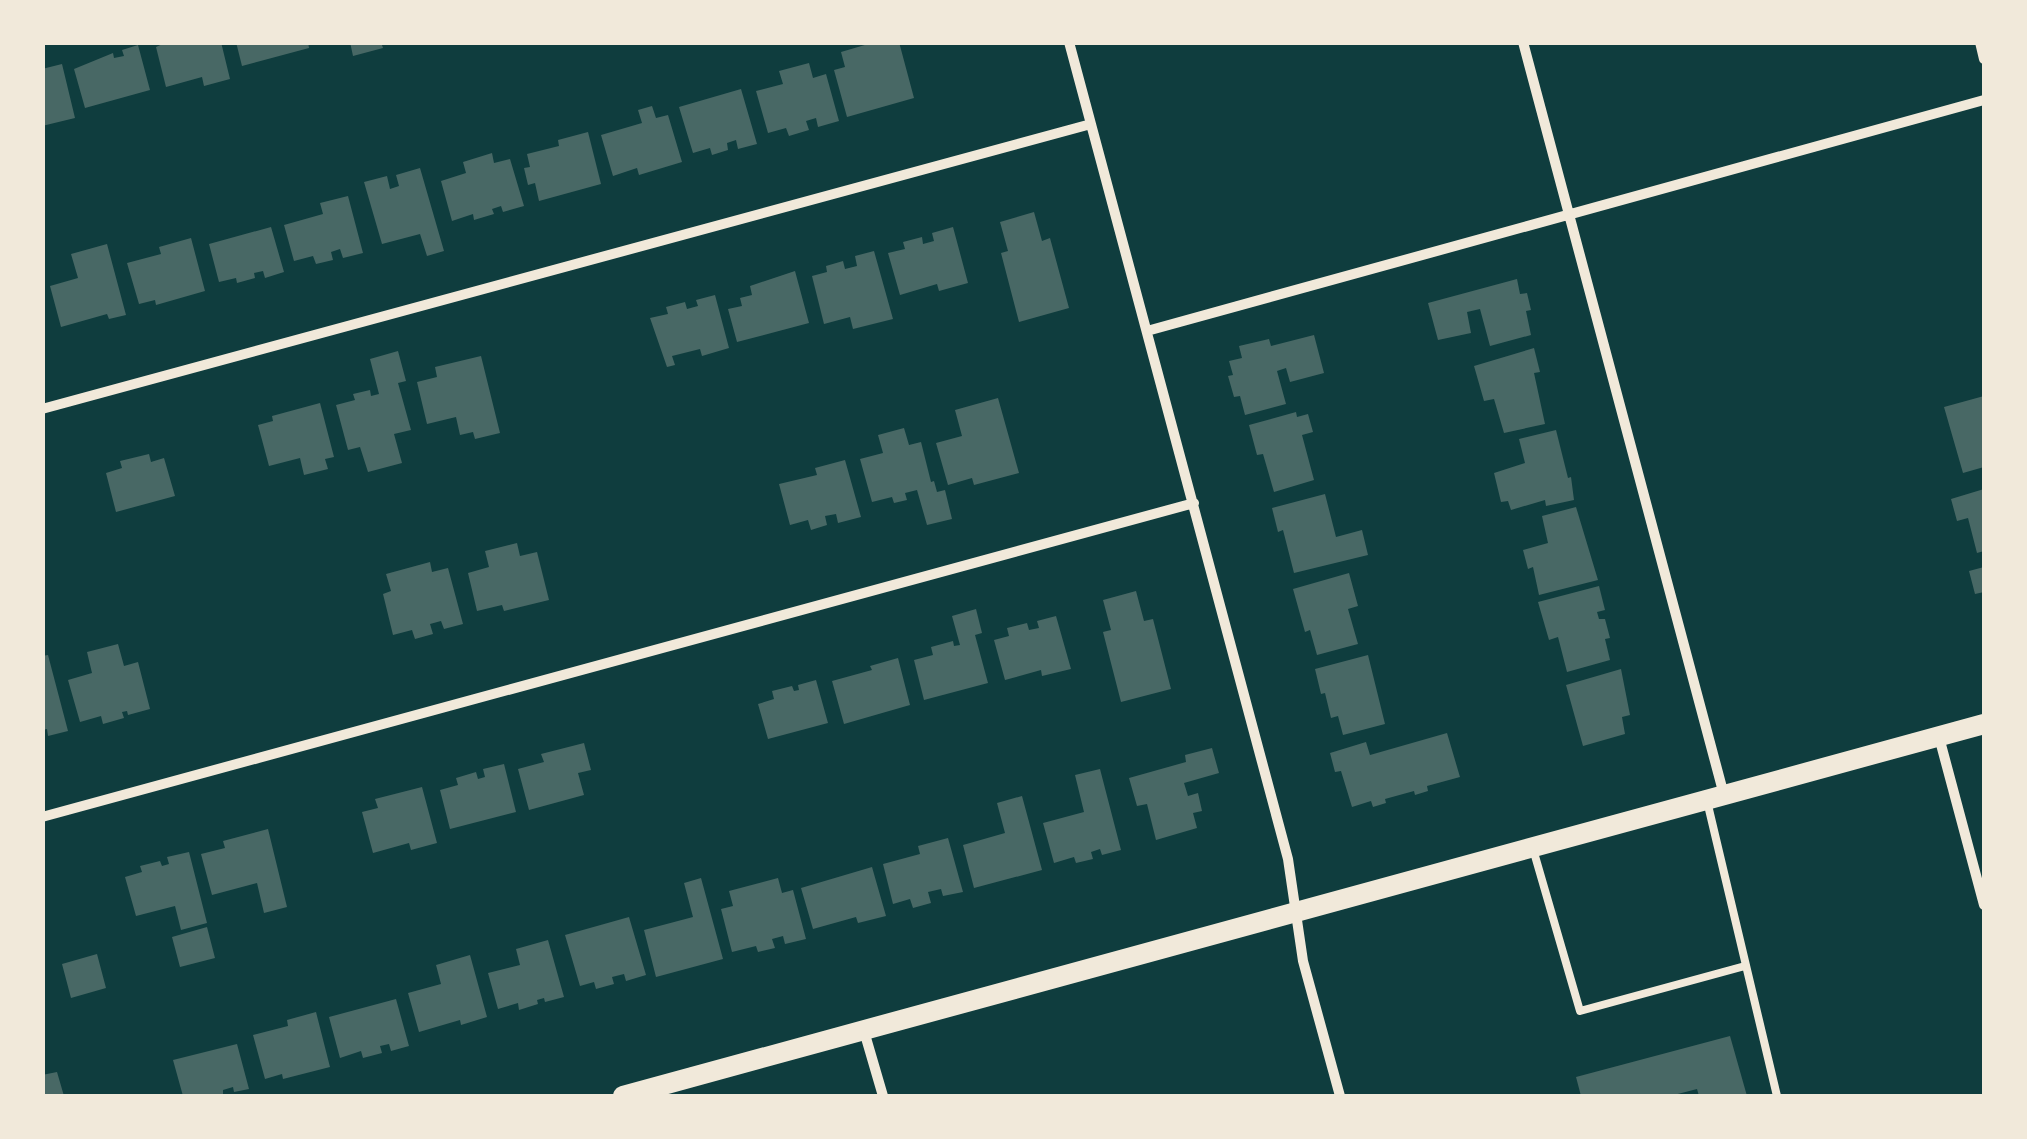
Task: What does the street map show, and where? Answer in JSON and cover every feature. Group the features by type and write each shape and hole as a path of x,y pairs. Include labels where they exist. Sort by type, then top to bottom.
{"main road":[{"path":"623,1096 1984,724"}],"street":[{"path":"1069,42 1288,858 1303,961 1340,1096"},
{"path":"1523,42 1570,214 1715,799"},
{"path":"1980,42 1984,59"},
{"path":"1146,331 1984,100"},
{"path":"42,409 1091,124"},
{"path":"42,816 1194,502"},
{"path":"1938,736 1984,906"},
{"path":"864,1031 883,1096"}],"lane":[{"path":"1715,799 1745,966 1777,1096"},
{"path":"1533,848 1580,1011 1745,966"}],"building":[{"path":"167,42 221,42 230,79 204,86 202,77 166,87 156,47"},
{"path":"236,42 308,42 309,48 242,66"},
{"path":"350,42 381,42 383,48 353,56"},
{"path":"875,42 899,42 914,98 847,117 834,70 845,67 841,52"},
{"path":"138,45 150,90 85,108 74,69 113,53 114,58 124,56 122,50"},
{"path":"809,63 813,78 826,74 839,121 818,127 816,118 806,121 809,130 789,136 786,128 768,133 756,91 783,84 779,71"},
{"path":"62,64 75,118 42,126 42,69"},
{"path":"741,89 757,144 738,149 736,140 727,143 728,150 712,155 710,148 693,153 679,107"},
{"path":"652,106 656,118 668,115 682,162 639,175 637,168 613,176 601,135 642,123 638,110"},
{"path":"588,132 601,184 539,201 535,183 528,185 524,168 530,167 527,154 559,146 558,140"},
{"path":"492,153 494,163 510,159 524,206 503,212 501,206 492,209 494,214 474,220 473,214 452,221 441,181 466,173 463,162"},
{"path":"420,168 444,251 427,256 420,234 382,244 364,182 387,176 390,189 399,186 396,175"},
{"path":"348,196 363,253 343,258 340,249 331,252 333,260 316,264 313,256 294,261 284,225 323,214 320,203"},
{"path":"1034,212 1042,241 1050,238 1069,308 1019,322 1001,253 1008,251 1000,222"},
{"path":"271,227 284,272 265,278 263,271 254,273 255,278 237,283 236,278 219,282 209,244"},
{"path":"953,227 968,283 939,291 937,284 900,295 888,253 905,249 903,242 922,237 923,244 934,241 932,233"},
{"path":"191,238 205,291 156,305 155,300 139,304 127,263 161,254 159,247"},
{"path":"107,244 126,315 109,319 107,314 61,327 50,286 78,278 71,254"},
{"path":"874,251 893,319 853,329 850,317 824,324 812,276 843,261 845,269 857,266 855,256"},
{"path":"795,271 809,323 737,342 728,309 742,306 740,298 752,295 750,286"},
{"path":"1517,279 1520,294 1527,293 1531,335 1490,346 1480,309 1467,312 1471,333 1438,340 1428,303"},
{"path":"715,295 729,348 702,356 700,349 672,356 675,365 667,367 650,318 668,314 666,307 685,302 687,309 698,306 696,300"},
{"path":"1314,335 1324,373 1290,382 1286,368 1277,371 1286,404 1245,415 1240,396 1234,397 1228,376 1233,375 1229,361 1242,358 1239,346 1269,339 1271,346"},
{"path":"1534,348 1540,372 1534,373 1545,424 1504,433 1494,399 1484,401 1474,366"},
{"path":"398,351 406,381 398,383 411,430 394,434 402,463 368,472 360,447 348,450 336,405 355,400 353,394 370,390 371,396 379,394 370,359"},
{"path":"481,356 500,433 475,439 473,432 460,435 456,417 427,424 417,382 437,377 435,367"},
{"path":"1984,396 1984,467 1963,473 1944,407"},
{"path":"998,398 1019,473 974,485 972,478 948,485 936,443 962,436 955,410"},
{"path":"320,403 334,457 325,459 328,469 304,475 300,458 269,466 258,425 273,421 272,416"},
{"path":"1296,412 1297,417 1308,414 1313,432 1302,435 1314,480 1274,492 1249,425"},
{"path":"904,428 909,445 921,442 931,482 934,481 937,492 945,490 952,519 927,525 917,490 905,493 907,500 894,503 892,497 872,502 860,459 883,453 878,435"},
{"path":"1556,430 1574,500 1546,506 1545,500 1511,510 1508,501 1501,502 1494,473 1525,463 1519,439"},
{"path":"149,454 151,462 164,458 175,496 116,512 106,473 122,468 120,461"},
{"path":"845,460 861,517 838,523 836,514 825,516 827,525 811,530 808,520 790,525 779,484 817,475 815,468"},
{"path":"1984,489 1984,551 1977,553 1968,518 1957,521 1951,499"},
{"path":"1325,494 1336,537 1362,530 1368,555 1294,573 1283,530 1278,532 1272,508"},
{"path":"1576,507 1598,580 1539,595 1533,567 1528,569 1523,550 1548,543 1542,516"},
{"path":"517,543 520,556 537,552 549,600 504,611 502,605 477,611 468,573 489,567 485,551"},
{"path":"430,562 432,572 448,568 463,624 444,629 441,621 430,624 433,634 415,639 412,630 393,635 383,594 391,591 386,574"},
{"path":"1984,567 1984,592 1975,594 1969,571"},
{"path":"1349,573 1358,606 1348,609 1358,644 1317,655 1310,630 1305,632 1293,589"},
{"path":"1599,586 1605,610 1597,612 1599,619 1605,619 1610,660 1567,672 1558,637 1549,640 1538,602"},
{"path":"1136,591 1144,621 1153,619 1171,689 1121,702 1103,632 1111,630 1103,600"},
{"path":"976,609 982,633 975,635 988,683 924,700 914,660 933,655 931,647 953,641 954,646 960,645 952,616"},
{"path":"1056,616 1071,669 1042,676 1041,670 1005,680 994,640 1009,636 1007,628 1027,623 1029,630 1039,628 1037,621"},
{"path":"118,644 124,666 138,662 150,709 128,715 127,711 122,712 124,718 103,724 101,716 80,722 68,680 92,673 87,652"},
{"path":"48,655 68,731 48,736 47,729 42,730 42,656"},
{"path":"1368,655 1385,724 1343,735 1338,716 1331,718 1315,669"},
{"path":"898,658 910,705 844,724 832,681"},
{"path":"1621,669 1630,715 1622,717 1625,734 1583,746 1566,685"},
{"path":"816,680 828,723 768,739 758,704 774,699 772,691 792,686 794,691 799,690 798,685"},
{"path":"1447,733 1460,777 1427,786 1428,791 1415,795 1414,791 1385,799 1386,803 1373,807 1371,801 1352,807 1341,771 1335,772 1330,753 1366,742 1370,755"},
{"path":"584,743 591,770 578,773 584,795 529,810 518,769 544,762 541,754"},
{"path":"1212,748 1219,773 1184,783 1188,796 1198,793 1202,811 1193,813 1197,828 1156,840 1147,804 1137,806 1129,778 1186,762 1185,755"},
{"path":"504,764 516,812 450,829 440,790 458,785 456,778 476,772 478,779 485,777 483,769"},
{"path":"1100,769 1121,850 1102,855 1100,849 1091,852 1093,859 1076,863 1074,857 1054,863 1043,823 1084,812 1075,775"},
{"path":"422,787 437,843 411,850 409,843 373,853 362,812 378,808 375,799"},
{"path":"1022,796 1042,870 974,888 963,845 1005,833 997,803"},
{"path":"268,829 287,907 264,913 257,883 212,895 201,854 225,848 223,841"},
{"path":"948,838 963,892 943,896 941,889 928,892 931,903 913,908 910,899 893,904 883,864 920,854 918,846"},
{"path":"189,852 207,923 181,930 175,906 136,916 125,877 142,872 140,866 160,861 162,866 169,864 167,857"},
{"path":"872,867 886,916 858,923 856,917 813,929 801,888"},
{"path":"701,878 723,959 656,977 644,930 693,917 684,883"},
{"path":"778,878 782,893 793,890 806,939 785,944 783,936 772,939 775,948 758,952 756,946 732,952 721,909 733,906 729,891"},
{"path":"629,917 646,975 626,981 624,974 612,977 614,984 596,989 594,982 580,986 565,935"},
{"path":"207,927 215,958 180,967 172,937"},
{"path":"548,940 564,997 537,1000 538,1004 519,1010 518,1003 498,1009 488,973 520,965 516,949"},
{"path":"97,954 106,988 71,998 62,964"},
{"path":"470,955 487,1017 419,1032 408,993 441,984 436,965"},
{"path":"396,999 409,1046 391,1051 389,1044 380,1046 382,1053 363,1058 361,1051 340,1058 329,1017"},
{"path":"316,1012 330,1067 283,1079 282,1074 265,1079 253,1035 288,1026 287,1020"},
{"path":"1730,1036 1747,1096 1699,1096 1697,1089 1670,1096 1581,1096 1576,1077"},
{"path":"237,1044 249,1089 234,1092 233,1087 223,1090 223,1096 183,1096 173,1060"},
{"path":"57,1072 64,1096 42,1096 42,1075"}]}
